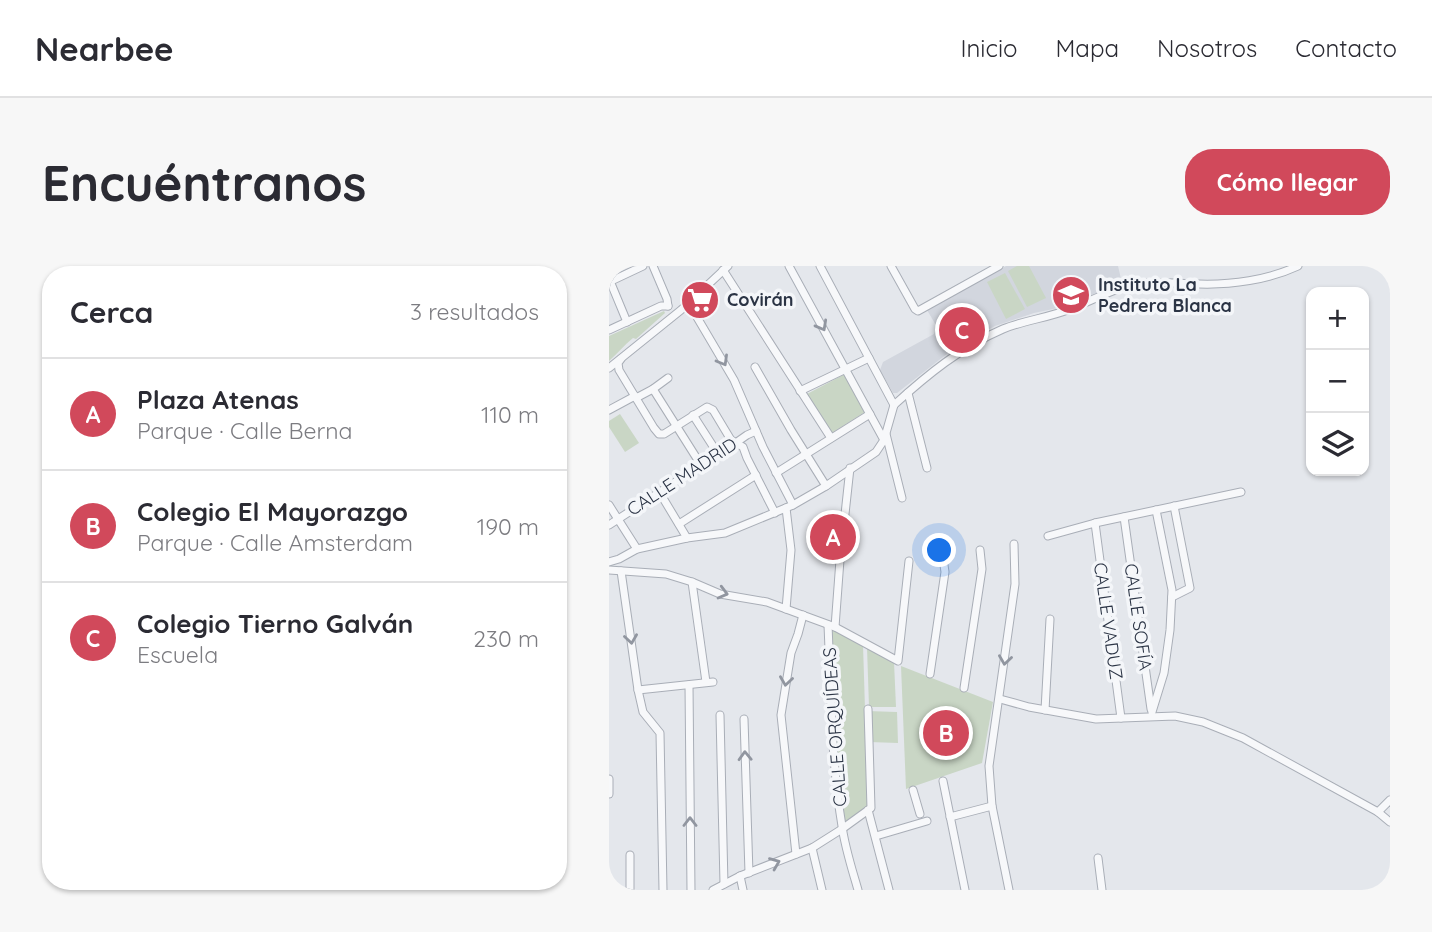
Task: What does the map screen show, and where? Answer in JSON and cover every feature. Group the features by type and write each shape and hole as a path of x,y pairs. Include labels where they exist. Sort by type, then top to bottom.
{"street":[{"path":"627,322 609,282 643,266"},
{"path":"653,266 672,312 670,317"},
{"path":"789,266 870,414 885,436 901,498"},
{"path":"820,266 894,405"},
{"path":"891,266 918,311 997,266"},
{"path":"609,562 638,549 725,533 775,513 826,486 876,452 885,436 894,405 935,369 969,346 1019,323 1066,311 1134,285 1157,282 1212,284 1270,276 1298,266"},
{"path":"609,368 681,310 726,268 831,438"},
{"path":"609,330 661,306 685,304"},
{"path":"685,304 734,380 789,506 791,550 786,609"},
{"path":"800,391 869,358"},
{"path":"621,359 618,368 656,432 664,434 707,407 713,410 731,440 743,447 775,513"},
{"path":"755,368 826,486"},
{"path":"609,411 668,378"},
{"path":"653,388 701,465"},
{"path":"908,393 927,468"},
{"path":"776,472 870,414"},
{"path":"693,415 718,454"},
{"name":"CALLE MADRID","path":"609,525 756,430"},
{"name":"CALLE ORQUÍDEAS","path":"850,468 832,626 832,742 842,829 858,890"},
{"path":"679,524 756,475"},
{"path":"1048,536 1095,523 1241,492"},
{"path":"660,493 687,538"},
{"path":"609,505 638,549"},
{"path":"1172,597 1190,588 1174,506"},
{"path":"1152,714 1164,673 1172,597 1156,510"},
{"name":"CALLE SOFÍA","path":"1124,517 1152,714"},
{"name":"CALLE VADUZ","path":"1095,523 1121,718"},
{"path":"1008,890 992,806 989,766 1015,584 1014,544"},
{"path":"964,688 982,569 980,550"},
{"path":"930,674 945,572 943,558"},
{"path":"609,570 666,574 720,594 767,602 832,626 898,661 909,561"},
{"path":"621,571 643,712 660,733 663,890"},
{"path":"638,690 710,682 692,582"},
{"path":"796,854 781,715 790,653 803,615"},
{"path":"1045,710 1050,619"},
{"path":"689,685 691,890"},
{"path":"1000,699 1096,719 1152,714 1203,722 1243,738 1378,812 1390,822"},
{"path":"868,709 869,809 889,890"},
{"path":"720,715 724,884"},
{"path":"744,719 749,873"},
{"path":"609,779 609,794"},
{"path":"943,781 965,890"},
{"path":"913,790 920,814"},
{"path":"1378,812 1390,800"},
{"path":"950,817 992,806"},
{"path":"713,890 740,876 813,848 869,809"},
{"path":"876,836 927,821"},
{"path":"813,848 823,890"},
{"path":"630,855 631,890"},
{"path":"1098,858 1102,890"},
{"path":"740,876 743,890"},
{"path":"1384,890 1390,888"}],"shaded area":[{"path":"1006,266 1118,266 1122,283 1058,308 995,326 952,350 897,393 893,393 880,370 883,362 934,334 937,327 927,310"}],"green space":[{"path":"1017,266 1029,266 1046,298 1027,307 1008,271"},
{"path":"1005,273 1025,309 1006,319 987,282"},
{"path":"664,311 665,313 609,361 609,336"},
{"path":"845,374 865,412 832,433 807,394"},
{"path":"620,414 639,443 625,452 609,427 609,421"},
{"path":"825,524 844,526 841,551 824,549"},
{"path":"831,628 863,644 868,807 843,823 834,727"},
{"path":"867,647 894,662 896,707 869,707"},
{"path":"901,666 993,702 982,763 906,789"},
{"path":"867,711 897,712 898,743 869,742"}],"place":[{"name":"Instituto La Pedrera Blanca","path":"1071,295"},
{"name":"Covirán","path":"700,300"},
{"name":"Colegio Tierno Galván","path":"962,330"},
{"name":"Plaza Atenas","path":"833,537"},
{"name":"Colegio El Mayorazgo","path":"946,733"}]}
